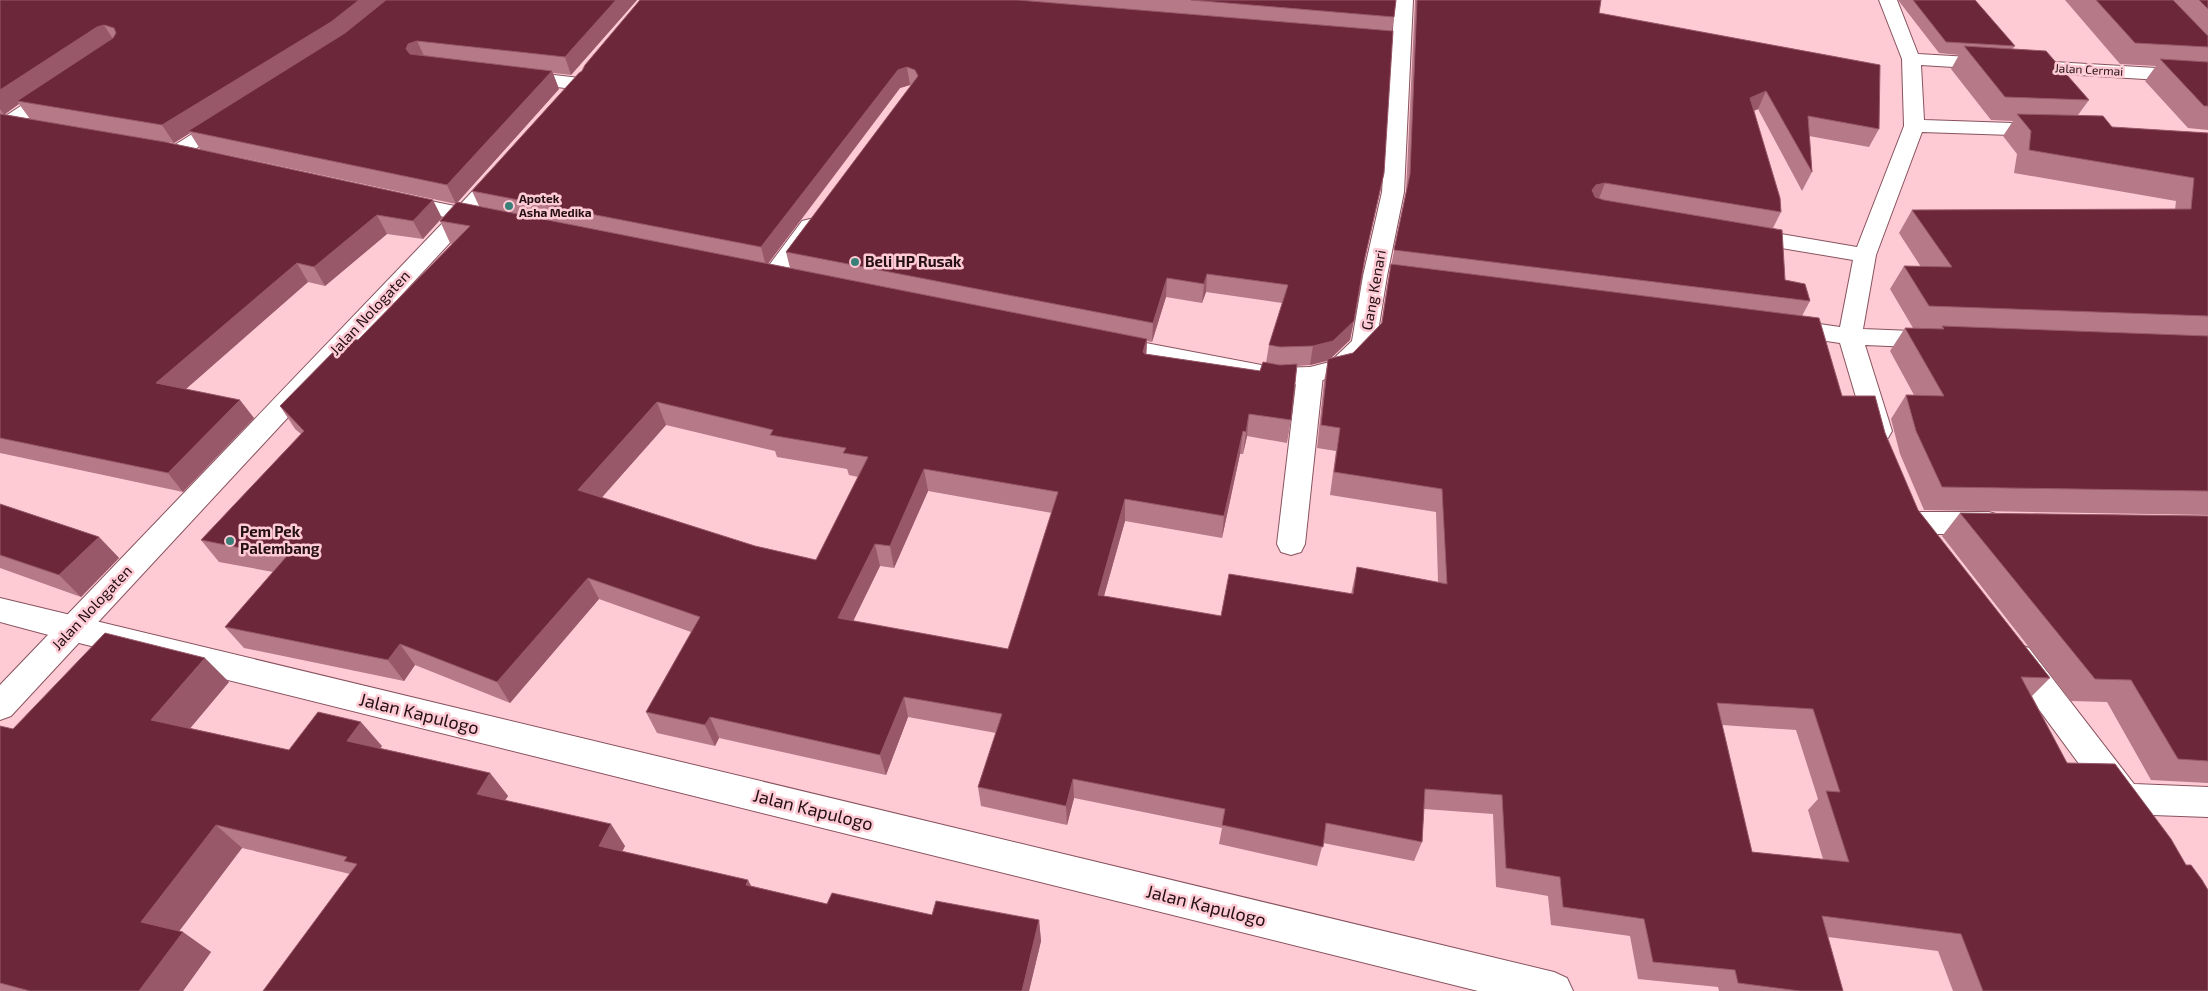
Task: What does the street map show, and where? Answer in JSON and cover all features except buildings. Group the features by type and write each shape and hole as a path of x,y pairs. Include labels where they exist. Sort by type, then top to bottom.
{"street":[{"name":"Gang Kenari","path":"1092,340 1277,377 1310,375 1338,368 1364,344 1385,277 1393,192 1391,41 1404,0"},
{"path":"1885,455 1872,400 1850,336 1866,255 1914,126 1911,59 1888,0"},
{"name":"Jalan Cermai","path":"1911,59 2208,77"},
{"path":"502,75 586,76 560,106"},
{"path":"4,122 70,81"},
{"path":"202,158 167,150 242,112"},
{"path":"4,122 36,128"},
{"path":"1914,126 2062,130"},
{"name":"Jalan Nologaten","path":"0,706 463,215 515,156"},
{"path":"382,197 509,224"},
{"path":"772,277 820,213"},
{"path":"1722,231 1866,255"},
{"path":"1761,324 1850,336 1957,341"},
{"path":"1291,544 1310,375"},
{"path":"1903,497 1913,523 1931,545"},
{"path":"1913,523 2015,524"},
{"name":"Jalan Kapulogo","path":"0,610 71,629 1554,991"},
{"path":"2002,636 2133,810 2208,802"}],"place":[{"name":"Apotek Asha Medika","path":"509,206"},
{"name":"Beli HP Rusak","path":"855,262"},
{"name":"Pem Pek Palembang","path":"230,541"}]}
